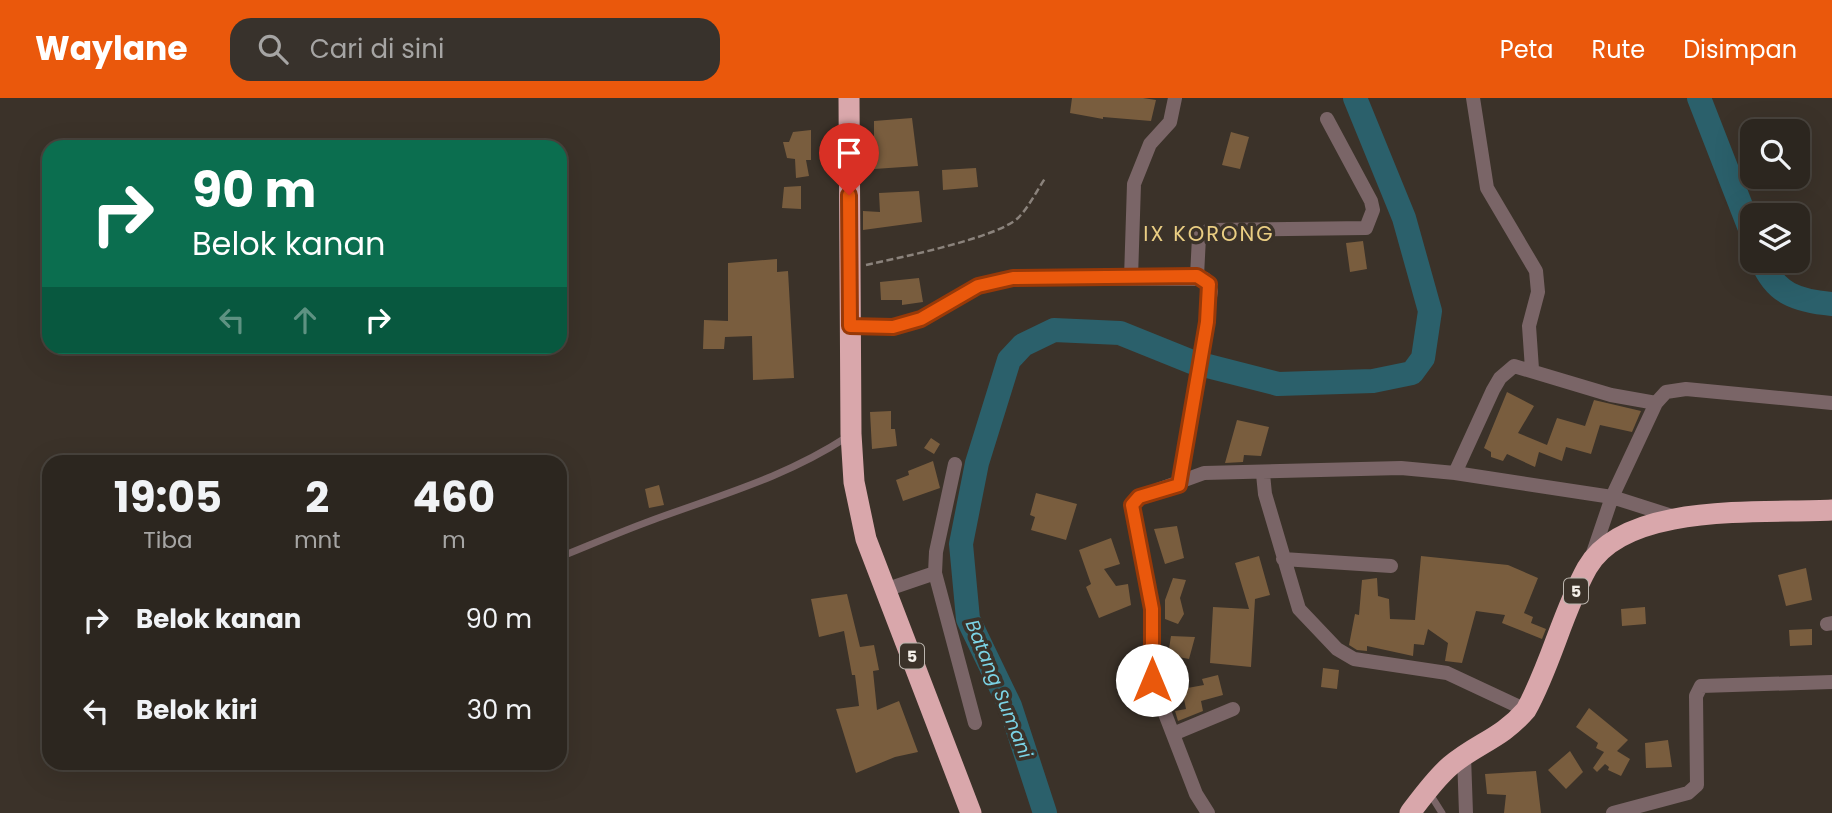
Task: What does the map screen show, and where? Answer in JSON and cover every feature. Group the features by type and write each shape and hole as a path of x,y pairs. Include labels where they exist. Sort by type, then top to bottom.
{"highway":[{"name":"5","path":"849,98 851,434 855,490 866,539 971,813"},
{"name":"5","path":"1410,813 1427,791 1464,756 1512,727 1526,710 1589,564 1608,545 1629,531 1675,516 1832,510"}],"street":[{"path":"1131,278 1134,184 1150,144 1170,122 1175,98"},
{"path":"1473,98 1487,188 1536,271 1538,292 1529,326 1532,369"},
{"path":"1197,276 1199,237 1209,230 1358,230 1371,223 1371,201 1327,119"},
{"path":"850,326 902,325 921,319 978,286 1013,278 1205,278 1211,291 1179,485"},
{"path":"1455,473 1500,378 1514,366 1532,369 1611,396 1656,403"},
{"path":"1589,564 1612,497 1656,403 1666,392 1679,388 1832,402"},
{"path":"955,464 936,552 935,573 975,723"},
{"path":"1208,813 1196,794 1152,680 1152,609 1132,505 1139,497 1179,485 1204,473 1263,474 1401,468 1455,473 1612,497 1675,516"},
{"path":"1263,474 1265,494 1283,559 1302,614 1343,654 1354,659 1447,673 1526,710"},
{"path":"1283,559 1391,566"},
{"path":"885,590 935,573"},
{"path":"1613,813 1688,793 1697,785 1696,696 1701,686 1832,682"},
{"path":"1173,734 1233,709"},
{"path":"1464,756 1466,813"}],"lane":[{"path":"567,553 650,521 746,489 813,458 851,434"},
{"path":"1427,791 1442,813"}],"path":[{"path":"849,268 928,252 1010,223 1023,211 1046,177"}],"building":[{"path":"1072,98 1156,100 1151,121 1103,119 1070,113"},
{"path":"912,118 918,166 874,169 874,121"},
{"path":"811,130 811,160 806,160 809,176 796,178 795,159 787,158 783,142 789,142 793,132"},
{"path":"1231,132 1249,137 1240,169 1222,165"},
{"path":"976,168 978,187 943,190 942,170"},
{"path":"801,186 801,209 782,208 784,187"},
{"path":"919,191 922,222 863,230 863,211 880,212 879,193"},
{"path":"1363,241 1367,269 1350,272 1346,243"},
{"path":"777,259 777,272 788,271 794,378 753,380 752,336 725,337 724,349 703,349 704,320 728,321 728,263"},
{"path":"919,278 923,302 902,305 902,300 881,300 880,282"},
{"path":"1507,392 1534,406 1518,433 1547,445 1557,418 1585,426 1594,400 1641,411 1632,432 1600,425 1591,454 1566,447 1562,461 1539,452 1535,467 1507,454 1503,461 1491,457 1491,452 1484,448"},
{"path":"891,411 891,429 895,429 897,446 872,449 870,412"},
{"path":"1237,420 1269,427 1261,456 1244,455 1243,462 1225,463"},
{"path":"931,438 940,444 934,454 924,448"},
{"path":"933,461 940,488 903,501 896,480 909,475 908,471"},
{"path":"659,485 664,505 649,508 645,489"},
{"path":"1036,493 1077,504 1066,540 1031,530 1035,517 1030,515"},
{"path":"1177,526 1184,558 1165,564 1154,529"},
{"path":"1111,538 1120,564 1104,569 1116,586 1128,584 1131,605 1099,618 1086,587 1091,584 1079,550"},
{"path":"1259,556 1270,595 1255,599 1251,667 1210,663 1213,607 1249,609 1235,563"},
{"path":"1421,556 1508,565 1538,578 1524,613 1533,617 1531,623 1546,629 1542,639 1502,623 1505,615 1476,611 1462,663 1445,661 1448,643 1428,629 1424,645 1414,644 1413,656 1367,646 1367,651 1357,650 1349,645 1355,614 1359,615 1362,580 1377,578 1378,596 1389,599 1390,619 1415,620"},
{"path":"1806,568 1812,600 1786,606 1778,575"},
{"path":"1173,578 1186,580 1180,598 1184,614 1178,624 1165,619 1165,600"},
{"path":"847,594 860,647 874,645 879,670 873,671 877,710 899,701 918,752 895,757 856,773 836,709 859,706 855,675 852,675 844,631 819,637 811,599"},
{"path":"1645,607 1646,624 1622,626 1621,609"},
{"path":"1812,629 1812,645 1790,646 1789,630"},
{"path":"1171,636 1195,637 1189,659 1168,655"},
{"path":"1323,668 1339,670 1337,689 1321,687"},
{"path":"1218,675 1223,695 1201,701 1203,711 1178,721 1175,711 1186,709 1182,689 1204,685 1202,679"},
{"path":"1589,708 1628,740 1617,751 1630,759 1621,776 1608,770 1609,767 1605,764 1597,772 1593,768 1604,752 1596,748 1598,743 1576,727"},
{"path":"1668,740 1672,767 1646,768 1645,743"},
{"path":"1570,751 1583,772 1566,789 1548,770"},
{"path":"1536,771 1541,813 1504,813 1506,795 1487,794 1485,774"}],"waterway":[{"name":"Batang Sumani","path":"1045,813 1010,706 968,619 961,544 977,463 1009,360 1023,345 1054,330 1120,333 1192,362 1278,384 1373,381 1412,373 1423,358 1430,311 1404,218 1355,98"},
{"name":"Batang Sumani","path":"1699,98 1740,203"},
{"name":"Batang Sumani","path":"1768,273 1789,294 1809,301 1832,304"}],"district":[{"name":"IX KORONG","path":"1209,233"}],"route":[{"path":"849,195 850,326 893,327 921,319 978,286 1013,278 1197,276 1205,278 1209,284 1211,291 1207,322 1179,485 1139,497 1132,505 1145,561 1152,609 1152,680"}]}
